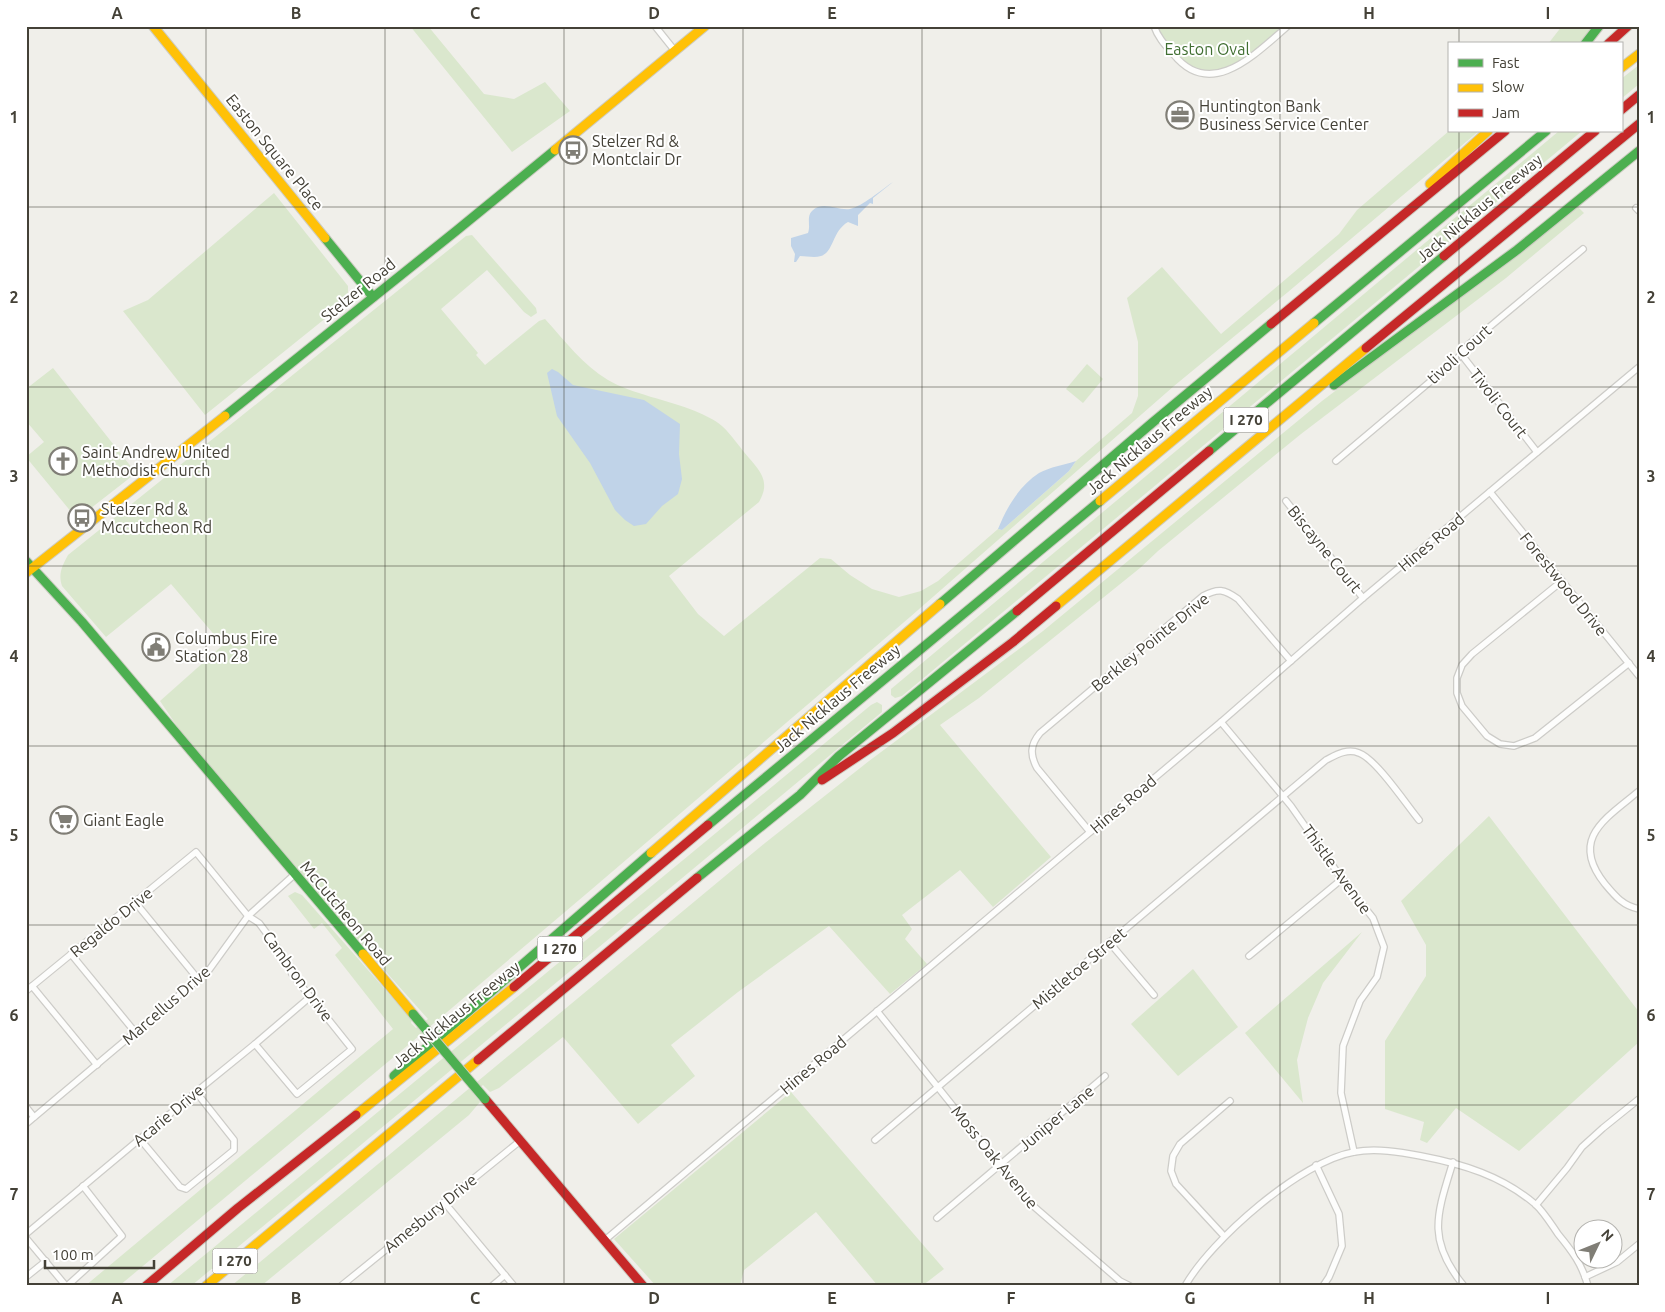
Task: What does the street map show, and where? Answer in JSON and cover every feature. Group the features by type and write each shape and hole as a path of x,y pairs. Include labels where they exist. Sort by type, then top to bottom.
{"main road":[{"name":"Easton Square Place","path":"154,26 374,297"},
{"name":"Stelzer Road","path":"28,567 170,460 374,297 705,26"},
{"path":"1587,42 1599,26"},
{"path":"1610,42 1628,26"},
{"path":"1622,67 1639,54"},
{"path":"1622,109 1639,95"},
{"path":"800,795 893,733 1013,642 1639,124"},
{"path":"238,1208 462,1018 860,673 1392,218 1487,132"},
{"path":"1152,423 1504,132"},
{"name":"Jack Nicklaus Freeway","path":"146,1286 238,1208 455,1036 1545,132"},
{"name":"Jack Nicklaus Freeway","path":"206,1286 639,924 800,795 846,750 909,700 1594,132"},
{"path":"1266,432 1323,393 1517,250 1639,151"},
{"name":"McCutcheon Road","path":"28,567 82,622 643,1286"}],"street":[{"path":"655,26 675,51"},
{"path":"1154,26 1160,38 1177,59 1186,66 1208,74 1231,70 1288,26"},
{"name":"tivoli Court","path":"1336,461 1461,354 1468,344 1583,249"},
{"name":"Tivoli Court","path":"1461,354 1537,452"},
{"name":"Hines Road","path":"605,1240 1220,722 1363,598 1639,367"},
{"name":"Forestwood Drive","path":"1490,492 1639,676"},
{"name":"Biscayne Court","path":"1286,501 1363,598"},
{"path":"1562,581 1472,654 1462,665 1457,678 1457,693 1462,706 1474,722 1487,736 1500,744 1514,746 1535,738 1629,663"},
{"name":"Berkley Pointe Drive","path":"1090,832 1037,768 1032,758 1032,747 1034,740 1040,733 1203,596 1214,590 1227,591 1238,598 1291,661"},
{"name":"Thistle Avenue","path":"1220,722 1283,796 1342,879 1373,918 1384,947 1377,978 1360,1001 1343,1046 1341,1093 1354,1152"},
{"name":"Mistletoe Street","path":"875,1140 1326,760 1341,752 1359,753 1373,763 1419,820"},
{"path":"1639,792 1603,820 1595,832 1590,845 1590,861 1607,887 1619,901 1632,908 1639,909"},
{"name":"Regaldo Drive","path":"26,991 196,852"},
{"name":"Cambron Drive","path":"196,852 248,916 259,923 282,954 292,974 352,1049 297,1094 255,1044"},
{"name":"Marcellus Drive","path":"26,1124 209,970 248,916 294,875"},
{"path":"1249,956 1342,879"},
{"path":"135,902 198,979"},
{"path":"1109,942 1154,995"},
{"path":"72,954 135,1032"},
{"path":"32,986 97,1065"},
{"name":"Acarie Drive","path":"26,1234 310,996"},
{"name":"Moss Oak Avenue","path":"877,1011 1030,1204 1120,1281 1130,1286"},
{"name":"Juniper Lane","path":"937,1218 1105,1076"},
{"path":"140,1138 180,1187 186,1189 234,1150 234,1140 196,1092"},
{"path":"1536,1205 1582,1147 1639,1099"},
{"path":"1224,1236 1176,1184 1171,1171 1173,1156 1180,1144 1230,1101"},
{"path":"26,1107 34,1117"},
{"name":"Amesbury Drive","path":"341,1286 520,1141"},
{"path":"1185,1286 1192,1274 1224,1236 1286,1184 1316,1165 1354,1152 1394,1151 1453,1162 1501,1180 1536,1205 1577,1258 1588,1286"},
{"path":"1453,1162 1439,1206 1437,1228 1441,1249 1456,1276 1464,1286"},
{"path":"1316,1165 1339,1214 1342,1246 1330,1277 1323,1286"},
{"path":"26,1238 67,1286 122,1236 83,1186"},
{"path":"444,1202 514,1286"},
{"path":"1585,1277 1617,1262 1639,1244"},
{"path":"26,1277 46,1261"},
{"path":"492,1286 505,1275"}],"green space":[{"path":"410,26 428,26 484,94 514,99 545,82 570,111 512,152"},
{"name":"Easton Oval","path":"1154,26 1288,26 1231,70 1197,71 1177,59"},
{"path":"1562,26 1594,26 1580,42 1550,42"},
{"path":"1639,65 1639,84 1622,98 1622,78"},
{"path":"1448,132 1478,132 1174,386 910,617 592,889 119,1286 85,1286 393,1029 335,955 342,948 322,923 314,929 288,896 295,892 302,895 412,1020 411,1023 416,1028 428,1019 181,732 160,701 223,645 171,584 106,637 62,586 61,570 68,555 466,236 472,235 536,308 537,313 531,317 524,312 487,270 441,309 478,353 476,355 485,365 539,321 545,319 582,360 608,380 628,389 695,411 719,424 729,433 761,474 764,489 759,502 669,576 698,614 724,636 820,558 831,559 850,575 872,589 899,597 921,591 938,581 998,529 1002,530 1069,471 1076,461 1132,413 1138,396 1138,342 1127,298 1162,267 1221,334 1339,234 1357,210"},
{"path":"1558,132 1581,132 902,696 895,698 891,695 891,689"},
{"path":"274,193 348,286 348,295 342,305 205,415 123,311 148,300"},
{"path":"1578,207 1584,213 1506,278 1301,434 1158,551 1140,568 979,698 940,725 1051,857 993,907 960,870 902,915 912,929 905,939 927,964 890,994 829,926 738,992 671,1045 695,1076 638,1124 563,1037 499,1088 490,1092 483,1085 473,1093 480,1102 469,1115 261,1286 231,1286 765,843 869,761 1043,631 1322,401"},
{"path":"1087,364 1103,379 1083,403 1066,389"},
{"path":"53,368 136,473 77,519 26,457 44,442 26,421 26,389"},
{"path":"877,702 882,705 882,712 191,1286 167,1286 871,705"},
{"path":"1489,816 1639,1012 1639,1042 1519,1151 1456,1108 1427,1143 1420,1140 1424,1122 1385,1109 1385,1041 1426,976 1426,945 1401,901"},
{"path":"1362,932 1323,983 1308,1018 1297,1060 1303,1103 1245,1033"},
{"path":"1193,969 1238,1027 1178,1076 1131,1024"},
{"path":"791,1092 944,1269 922,1286 878,1286 816,1212 744,1270 740,1286 656,1286 614,1239"}],"water":[{"path":"893,182 873,198 873,204 870,203 858,215 858,226 848,222 843,226 825,254 816,257 800,256 794,262 795,254 791,246 791,238 808,233 809,216 812,211 821,206 850,209 866,201"},
{"path":"552,369 573,385 644,400 680,424 679,454 682,479 678,494 662,506 646,524 634,526 615,510 590,463 557,416 547,373"},
{"path":"1076,461 1069,471 1002,530 998,529 1014,498 1025,484 1039,473"}],"traffic: fast":[{"path":"1587,42 1599,26"},
{"path":"1314,323 1545,132"},
{"path":"225,416 555,150"},
{"path":"1334,385 1517,250 1639,151"},
{"path":"325,238 373,297"},
{"path":"1209,451 1444,256"},
{"path":"940,604 1271,324"},
{"path":"708,825 1100,501"},
{"path":"26,561 82,622 363,954"},
{"path":"697,878 800,795 839,756 1017,611"},
{"path":"394,1076 651,853"},
{"path":"413,1014 485,1099"}],"traffic: slow":[{"path":"153,26 325,238"},
{"path":"555,150 705,26"},
{"path":"1622,67 1639,54"},
{"path":"1430,184 1487,132"},
{"path":"1100,501 1314,323"},
{"path":"1056,606 1366,348"},
{"path":"26,573 225,416"},
{"path":"651,853 940,604"},
{"path":"363,954 413,1014"},
{"path":"356,1115 514,987"},
{"path":"206,1286 478,1060"}],"traffic: jam":[{"path":"1610,42 1628,26"},
{"path":"1622,109 1639,95"},
{"path":"1366,348 1639,124"},
{"path":"1271,324 1504,132"},
{"path":"1444,256 1594,132"},
{"path":"1017,611 1209,451"},
{"path":"822,780 893,733 1013,642 1056,606"},
{"path":"514,987 708,825"},
{"path":"478,1060 697,878"},
{"path":"485,1099 643,1286"},
{"path":"146,1286 238,1208 356,1115"}],"place":[{"name":"Huntington Bank Business Service Center","path":"1180,115"},
{"name":"Stelzer Rd & Montclair Dr","path":"573,150"},
{"name":"Saint Andrew United Methodist Church","path":"63,461"},
{"name":"Stelzer Rd & Mccutcheon Rd","path":"82,518"},
{"name":"Columbus Fire Station 28","path":"156,647"},
{"name":"Giant Eagle","path":"64,820"}]}
